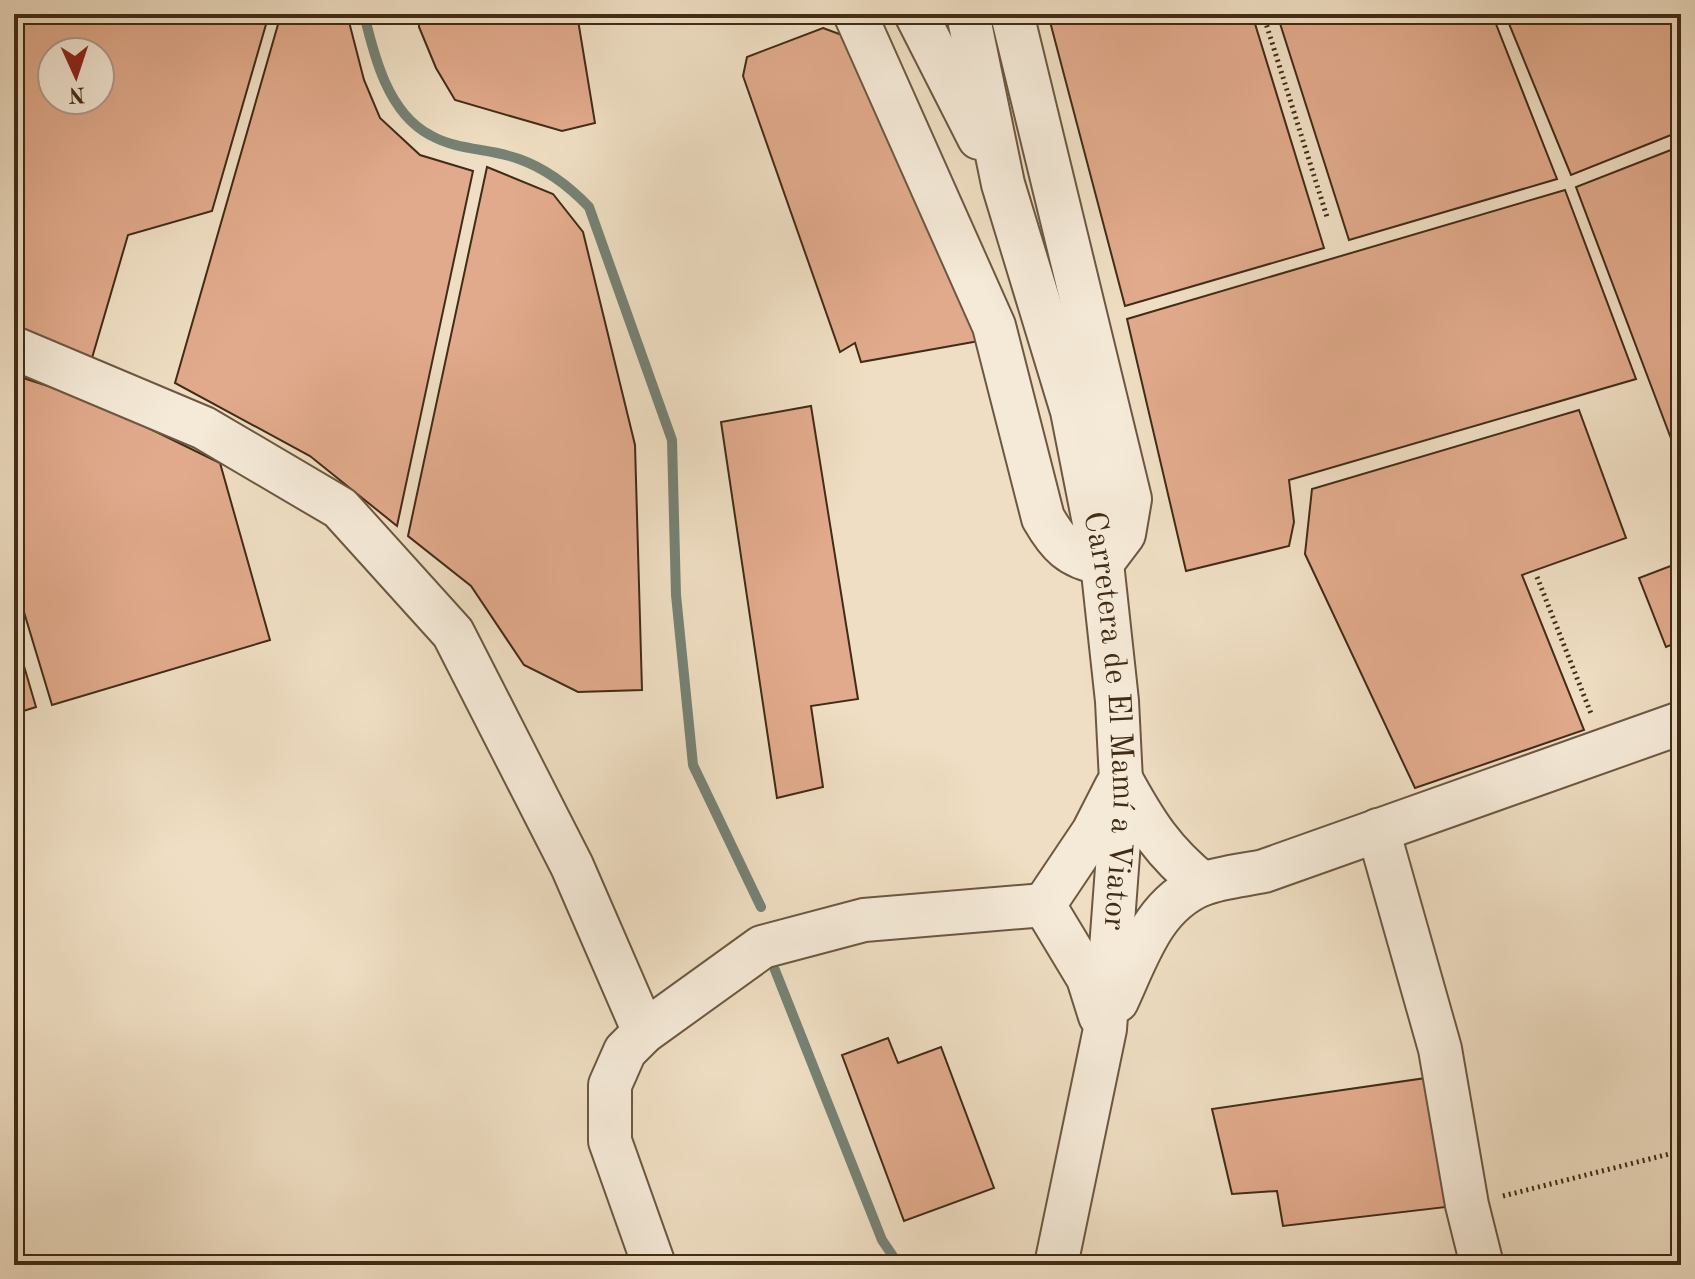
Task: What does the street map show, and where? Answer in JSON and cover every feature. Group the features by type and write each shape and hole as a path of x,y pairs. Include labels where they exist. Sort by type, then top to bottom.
{"street":[{"path":"855,14 994,326 1043,518 1058,544 1079,560 1102,563 1124,534 1130,499 1012,14"},
{"path":"916,14 1003,184"},
{"path":"968,14 1003,184"},
{"name":"Carretera de El Mamí a Viator","path":"1003,184 1072,411 1102,563 1117,701 1120,778 1117,893 1105,1029 1056,1265"},
{"path":"14,348 204,428 340,508 453,633 572,866 644,1032"},
{"path":"1105,1029 1152,926 1166,907 1203,884 1264,871 1681,723"},
{"path":"1044,905 1093,832 1120,778"},
{"path":"1120,778 1145,824 1170,858 1203,884"},
{"path":"1378,830 1440,1049 1467,1205 1482,1265"},
{"path":"654,1265 610,1141 610,1085 625,1051 644,1032 762,947 864,920 1044,905"},
{"path":"1044,905 1088,978 1105,1029"}],"path":[{"path":"1263,14 1328,220"},
{"path":"1537,577 1606,750"},
{"path":"1467,1205 1681,1151"}],"building":[{"path":"14,14 269,14 212,211 128,235 92,358 14,332"},
{"path":"281,14 347,14 364,80 380,118 420,155 473,171 397,526 310,456 175,383"},
{"path":"419,14 577,14 595,123 562,131 455,100 436,68 419,27"},
{"path":"1048,14 1252,14 1324,248 1125,306"},
{"path":"1277,14 1492,14 1557,179 1349,240"},
{"path":"1505,14 1681,14 1681,131 1571,175"},
{"path":"823,28 842,35 979,341 861,362 855,343 840,352 743,76 747,57"},
{"path":"1681,146 1681,465 1576,187"},
{"path":"487,167 553,194 583,232 635,445 642,690 578,692 524,665 471,586 408,536"},
{"path":"1565,190 1636,379 1289,480 1294,522 1289,546 1186,571 1127,319"},
{"path":"14,375 91,400 220,463 270,640 52,705 14,579"},
{"path":"811,406 858,699 811,706 823,787 777,798 721,422"},
{"path":"1579,410 1626,538 1522,575 1584,730 1415,788 1305,554 1312,489"},
{"path":"1681,562 1681,641 1666,647 1639,578"},
{"path":"14,632 36,707 14,714"},
{"path":"888,1038 898,1063 941,1047 994,1188 904,1221 842,1055"},
{"path":"1433,1077 1455,1206 1283,1226 1277,1191 1232,1194 1212,1109"}],"waterway":[{"path":"364,14 385,82 403,113 416,125 452,144 508,155 529,163 557,178 589,207 672,440 676,595 693,765 761,907"},
{"path":"775,970 882,1240 899,1265"}]}
